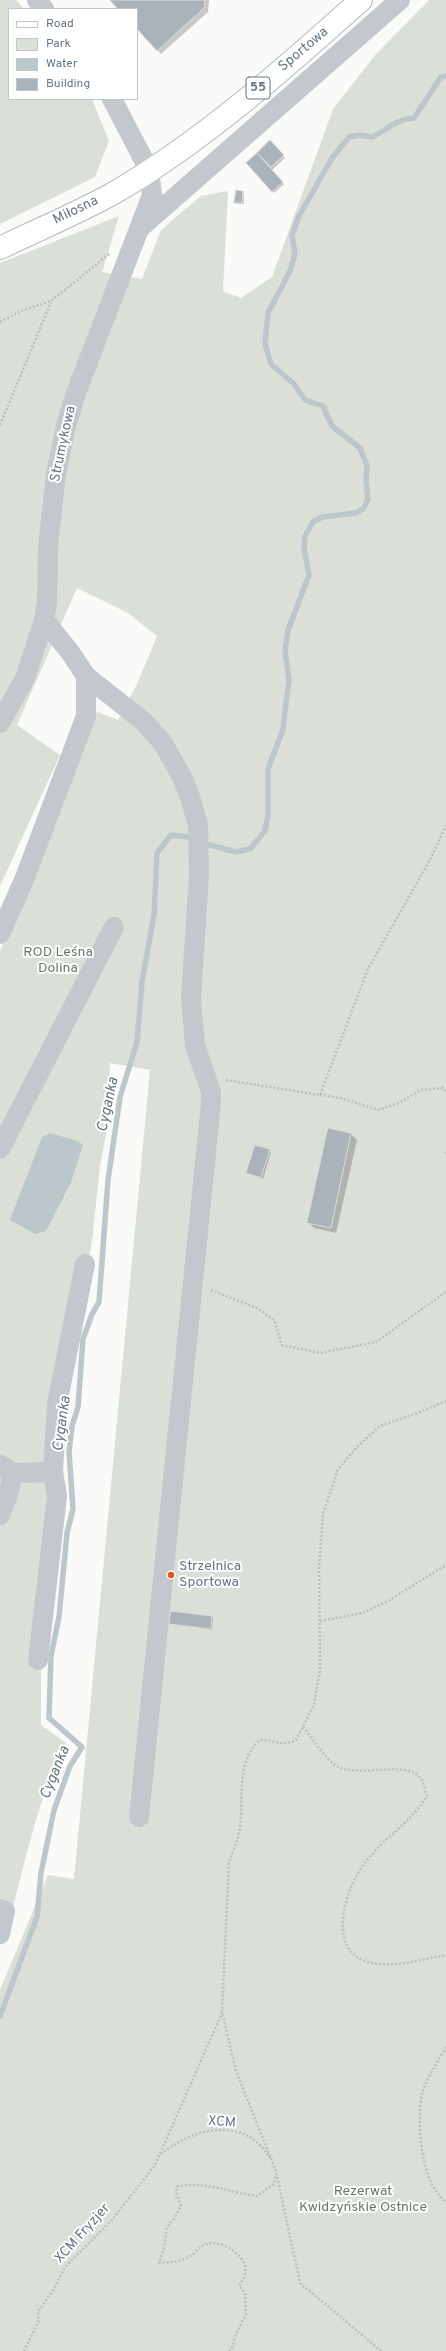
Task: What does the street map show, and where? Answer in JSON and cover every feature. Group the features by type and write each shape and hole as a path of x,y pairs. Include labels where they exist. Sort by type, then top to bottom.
{"main road":[{"name":"Sportowa","path":"150,170 222,118 361,0"},
{"name":"Miłosna","path":"0,248 112,194 150,170"}],"street":[{"path":"36,0 43,8"},
{"path":"140,228 400,0"},
{"path":"113,100 150,170"},
{"name":"Strumykowa","path":"0,723 25,678 44,620 47,602 48,547 56,474 66,426 76,393 152,195 150,170"},
{"path":"44,620 70,652 86,676 143,721 162,742 181,775 190,797 198,825 199,875 191,999 195,1046 211,1091 211,1103 139,1817"},
{"path":"0,934 24,880 86,716 86,676"},
{"path":"0,1149 114,927"},
{"path":"38,1660 57,1496 53,1472 57,1404 85,1264"},
{"path":"6,1469 53,1472"},
{"path":"0,1515 12,1481 6,1469"},
{"path":"0,1909 5,1911 0,1934"}],"path":[{"path":"0,322 21,311 51,301 110,252"},
{"path":"0,426 51,301"},
{"path":"320,1095 368,969 431,858 446,825"},
{"path":"206,1077 342,1098 378,1110 399,1103 421,1090 442,1088 446,1092"},
{"path":"193,1283 257,1308 274,1320 282,1345 320,1353 376,1342 446,1292"},
{"path":"381,2351 300,2283 282,2195 269,2152 236,2071 222,2012 229,1862 233,1846 239,1836 242,1779 249,1754 260,1740 277,1744 288,1743 296,1740 315,1698 320,1670 319,1566 323,1514 338,1469 357,1447 380,1426 418,1413 446,1401"},
{"path":"320,1621 363,1613 388,1601 446,1565"},
{"path":"303,1727 336,1765 362,1772 390,1770 410,1771 421,1778 427,1796 417,1812 384,1840 358,1873 343,1909 342,1932 350,1950 364,1961 389,1964 446,1955"},
{"name":"XCM Fryzjer","path":"24,2351 39,2320 38,2312 54,2289 65,2267 112,2220 150,2172 222,2012"},
{"path":"446,2047 422,2094 420,2140 428,2178 446,2202"},
{"name":"XCM","path":"158,2157 185,2137 204,2130 225,2130 242,2134 256,2141 263,2149"},
{"path":"263,2149 269,2152"},
{"path":"229,2351 232,2348 236,2334 246,2314 245,2293 239,2286 246,2275 243,2261 238,2254 217,2244 207,2244 186,2258 177,2262 159,2263 164,2248 167,2227 174,2219 181,2206 176,2192 176,2187 196,2185 211,2186 257,2196 270,2188 276,2180 274,2168 263,2149"}],"green space":[{"path":"0,0 16,0 23,8 8,8 8,100 92,100 109,141 95,177 0,224"},
{"path":"429,0 446,0 446,2351 0,2351 0,1990 48,1875 74,1879 150,1070 110,1063 108,1124 100,1166 92,1241 70,1365 41,1666 41,1725 66,1743 39,1811 7,1929 0,1943 0,951 54,823 97,712 118,720 138,682 157,636 128,613 77,588 17,725 60,755 0,886 0,263 119,216 102,272 142,279 161,230 201,196 228,191 223,291 241,298 272,277 333,109 376,54"}],"water":[{"path":"50,1133 78,1141 83,1145 71,1182 46,1231 35,1234 10,1220 42,1137"}],"building":[{"path":"110,0 205,0 204,8 157,51 138,30 138,8 117,8"},
{"path":"270,140 284,155 271,167 257,153"},
{"path":"257,153 283,182 272,192 246,163"},
{"path":"236,190 243,191 242,203 234,203"},
{"path":"328,1128 351,1133 331,1228 307,1223"},
{"path":"255,1145 270,1149 261,1178 246,1173"},
{"path":"171,1611 212,1616 211,1629 169,1624"}],"waterway":[{"path":"206,844 236,852 250,849 265,831 268,815 268,769 283,729 289,681 285,650 288,630 309,575 304,548 305,536 313,522 322,517 356,513 364,508 368,499 366,480 367,466 360,448 332,426 323,406 305,400 294,384 271,364 265,344 268,313 290,271 295,254 292,235 299,216 332,158 349,137 359,135 372,137 402,120 414,118 441,77 446,76"},
{"name":"Cyganka","path":"0,2016 37,1917 41,1873 54,1810 70,1766 82,1747 49,1718 51,1656 59,1617 67,1533 73,1509 69,1452 72,1426 78,1407 83,1339 92,1314 99,1302 108,1180 120,1097 137,1042 142,982 154,915 157,853 171,835 189,837"}],"place":[{"name":"Strzelnica Sportowa","path":"171,1575"}],"park label":[{"name":"ROD Leśna Dolina","path":"58,962"},
{"name":"Rezerwat Kwidzyńskie Ostnice","path":"363,2200"}]}
